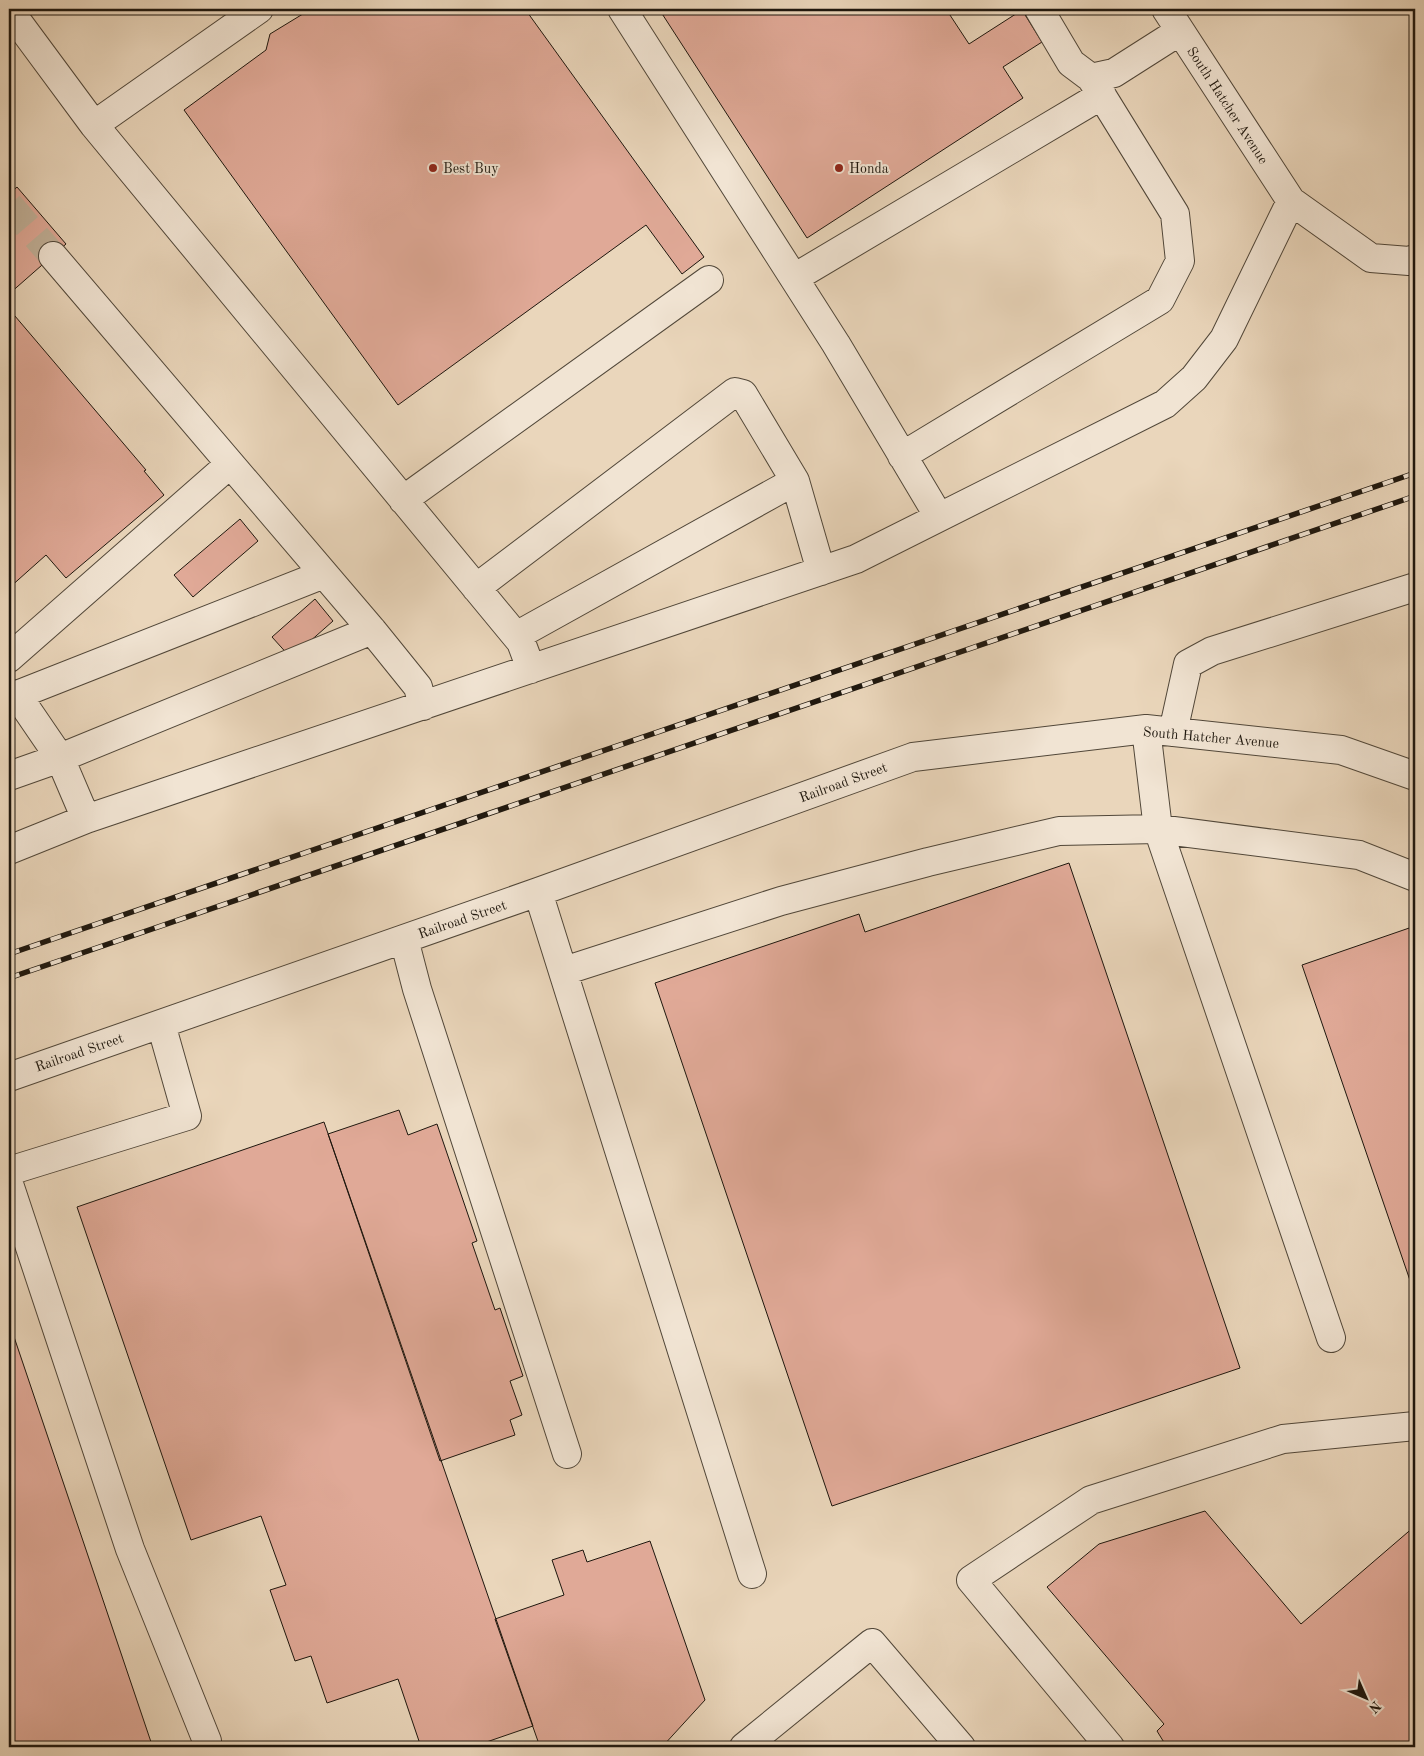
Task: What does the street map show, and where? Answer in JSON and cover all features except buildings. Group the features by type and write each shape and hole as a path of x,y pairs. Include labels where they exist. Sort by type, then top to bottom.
{"street":[{"path":"94,124 259,9"},
{"path":"622,9 794,278 939,517"},
{"path":"902,456 1160,300 1180,261 1175,214 1096,87 1071,63 1039,9"},
{"name":"South Hatcher Avenue","path":"1166,9 1291,201"},
{"path":"9,10 94,124 521,642 530,669"},
{"path":"794,278 1096,87 1114,73 1180,31"},
{"path":"9,850 86,819 856,559 1165,404 1194,378 1224,339 1291,201 1371,258 1409,261 1415,259"},
{"path":"53,256 372,630 418,687 423,706"},
{"path":"403,500 709,280"},
{"path":"476,588 734,392 743,394 795,481 821,571"},
{"path":"9,658 230,464"},
{"path":"516,636 795,481"},
{"path":"86,819 60,758 13,694 324,574"},
{"path":"1173,732 1188,664 1212,651 1415,587"},
{"path":"9,776 60,758 372,630"},
{"path":"1146,729 1158,829 1331,1338"},
{"name":"South Hatcher Avenue","path":"913,757 1146,729 1341,750 1415,776"},
{"name":"Railroad Street","path":"9,1077 538,892 913,757"},
{"path":"564,971 781,901 928,862 1059,831 1158,829 1359,855 1415,878"},
{"path":"538,892 752,1574"},
{"path":"404,939 420,999 568,1454"},
{"path":"9,1172 187,1116 161,1024"},
{"path":"9,1184 130,1550 207,1741"},
{"path":"1110,1747 971,1580 1091,1500 1283,1439 1415,1426"},
{"path":"744,1747 872,1643 961,1747"}],"tunnel":[{"path":"9,205 53,256"}],"railway":[{"path":"9,954 1415,473"},
{"path":"9,978 1415,496"}],"place":[{"name":"Best Buy","path":"433,168"},
{"name":"Honda","path":"839,168"}]}
